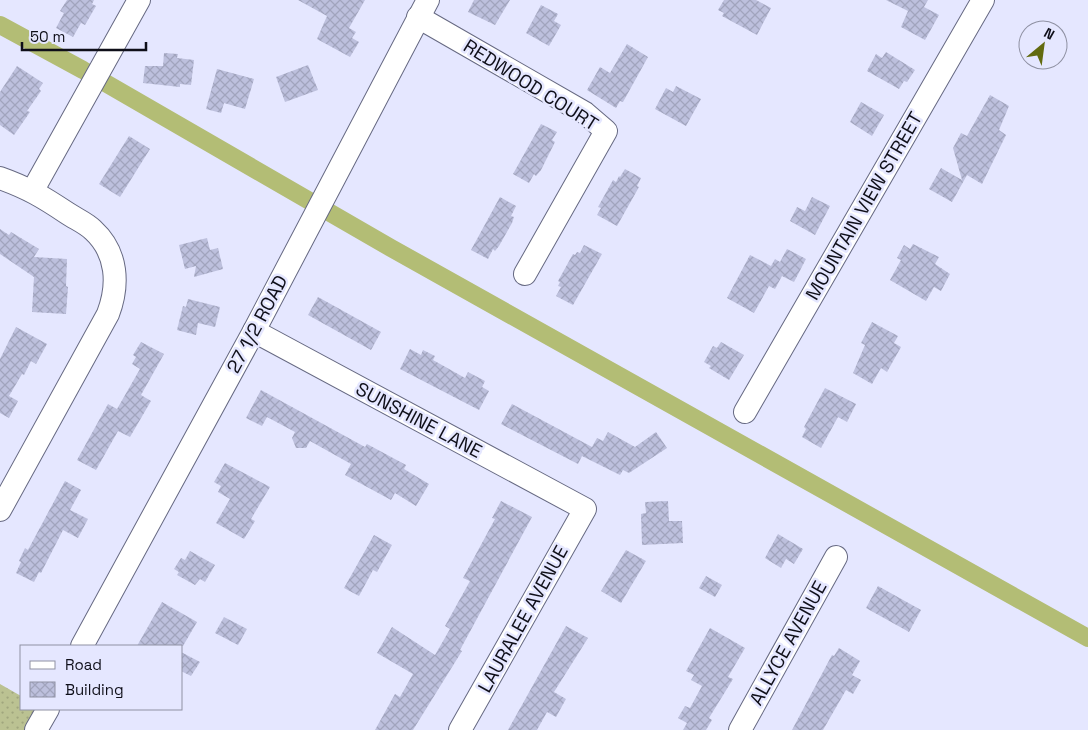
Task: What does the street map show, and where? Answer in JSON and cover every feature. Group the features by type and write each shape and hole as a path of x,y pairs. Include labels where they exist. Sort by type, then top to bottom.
{"street":[{"path":"33,190 139,0"},
{"name":"MOUNTAIN VIEW STREET","path":"745,412 983,0"},
{"name":"REDWOOD COURT","path":"423,9 585,113 606,131 525,274"},
{"name":"27 1/2 ROAD","path":"83,645 254,331 423,9"},
{"path":"0,178 33,190 93,230 108,250 116,274 115,295 108,314 0,510"},
{"name":"SUNSHINE LANE","path":"254,331 585,509"},
{"name":"LAURALEE AVENUE","path":"460,730 585,509"},
{"name":"ALLYCE AVENUE","path":"740,730 836,557"},
{"path":"36,730 47,710"}],"green space":[{"path":"0,684 20,695 20,710 44,710 33,730 0,730"}],"building":[{"path":"67,0 94,0 92,4 96,6 85,25 81,23 73,37 56,28 64,13 60,11"},
{"path":"298,0 365,0 349,28 356,32 352,38 359,42 350,57 317,39 327,16"},
{"path":"474,0 510,0 495,25 468,12"},
{"path":"724,0 756,0 771,8 757,35 722,16 724,13 718,10"},
{"path":"886,0 928,0 924,7 939,15 925,40 901,27 908,11"},
{"path":"541,5 558,14 554,21 561,25 549,46 526,33"},
{"path":"627,44 648,57 623,102 620,101 616,108 587,90 600,67 610,73"},
{"path":"886,52 915,70 907,82 904,81 899,89 867,71 876,54 882,58"},
{"path":"164,53 178,54 177,58 194,60 191,85 180,84 180,87 143,83 145,66 163,66"},
{"path":"308,65 318,90 285,102 276,77"},
{"path":"17,66 43,83 39,89 41,91 27,111 30,112 14,135 0,125 0,92"},
{"path":"217,69 254,79 245,109 224,103 221,113 206,109"},
{"path":"676,86 701,99 686,126 655,109 666,88 673,92"},
{"path":"990,95 1009,106 999,130 1006,135 982,184 967,175 952,202 929,189 941,168 962,180 953,148 961,133 967,136"},
{"path":"861,102 884,115 872,136 850,122"},
{"path":"541,124 557,132 552,140 555,142 541,170 536,176 534,174 529,183 513,174"},
{"path":"129,136 150,149 120,197 99,184"},
{"path":"625,169 641,178 637,186 639,187 617,226 597,215 601,208 598,207 613,180 616,182"},
{"path":"500,197 516,206 511,216 514,217 499,246 495,251 493,249 488,259 471,250"},
{"path":"812,197 830,206 815,235 790,221 797,207 805,211"},
{"path":"0,229 9,235 11,232 39,249 34,257 67,259 66,286 68,287 66,314 32,312 34,277 0,254"},
{"path":"207,238 210,250 218,248 223,269 194,277 196,266 185,269 179,245"},
{"path":"913,244 939,257 935,264 950,274 941,291 934,287 926,301 890,280 901,260 897,258 904,245 910,249"},
{"path":"584,245 602,254 573,305 556,296 561,287 558,286 560,282 558,281 573,254 580,253"},
{"path":"787,249 806,259 794,282 782,276 775,289 769,286 754,313 727,298 750,255 771,266 775,259 780,262"},
{"path":"318,297 381,332 371,350 308,315"},
{"path":"188,299 220,307 215,327 198,323 196,335 177,330 183,306 186,307"},
{"path":"872,322 898,336 894,343 901,347 887,372 881,368 872,384 853,373 865,345 861,343"},
{"path":"16,327 47,344 36,364 31,361 24,375 22,374 9,396 18,401 9,418 0,413 0,359"},
{"path":"141,342 164,354 141,395 151,401 130,437 118,431 96,470 77,460 108,404 117,409 140,369 132,364 136,357 133,355"},
{"path":"721,342 744,355 729,380 709,368 711,366 704,362 713,346 717,348"},
{"path":"410,349 421,355 423,350 435,356 433,360 465,378 468,372 485,381 482,387 489,391 479,410 400,369"},
{"path":"825,388 856,404 847,422 838,417 821,448 802,437 806,429 804,427"},
{"path":"261,390 365,447 367,444 406,465 404,469 429,484 416,506 395,493 391,500 345,475 351,464 310,441 306,448 296,448 292,438 295,432 267,417 262,426 246,418"},
{"path":"512,404 592,447 597,438 603,441 608,432 635,447 656,432 667,448 629,473 623,470 620,475 582,456 578,464 501,424"},
{"path":"225,463 270,487 251,519 255,521 244,539 216,523 230,499 218,492 221,486 214,482"},
{"path":"65,481 81,490 70,510 88,519 78,538 63,530 41,573 39,572 34,582 16,573 21,562 19,561 25,548 28,550"},
{"path":"501,501 532,517 460,650 462,651 413,730 375,730 395,694 400,697 413,674 377,653 392,627 435,655 450,629 445,626 470,581 463,578 495,519 492,518"},
{"path":"668,501 669,521 682,521 683,543 642,545 641,514 646,513 645,502"},
{"path":"778,534 803,549 794,564 786,559 781,568 765,558"},
{"path":"374,535 392,545 377,572 373,570 359,596 344,588"},
{"path":"626,550 646,561 621,603 601,591"},
{"path":"190,551 215,565 205,582 200,579 195,585 177,575 179,572 174,569 181,558 185,560"},
{"path":"706,576 722,585 715,597 699,588"},
{"path":"878,586 921,610 909,632 866,608"},
{"path":"162,602 197,622 183,646 138,645"},
{"path":"224,617 247,629 238,645 215,633"},
{"path":"566,626 588,638 554,692 566,699 556,717 547,712 537,730 508,730"},
{"path":"710,628 745,648 728,677 733,679 709,718 712,720 706,730 683,730 687,723 678,718 685,706 690,708 702,686 691,680 694,675 686,671"},
{"path":"839,648 860,661 852,675 861,680 853,694 846,690 823,730 792,730 832,655 834,656"},
{"path":"182,653 200,662 191,676 182,672"}],"waterway":[{"path":"0,25 83,70 391,248 1088,638"}]}
